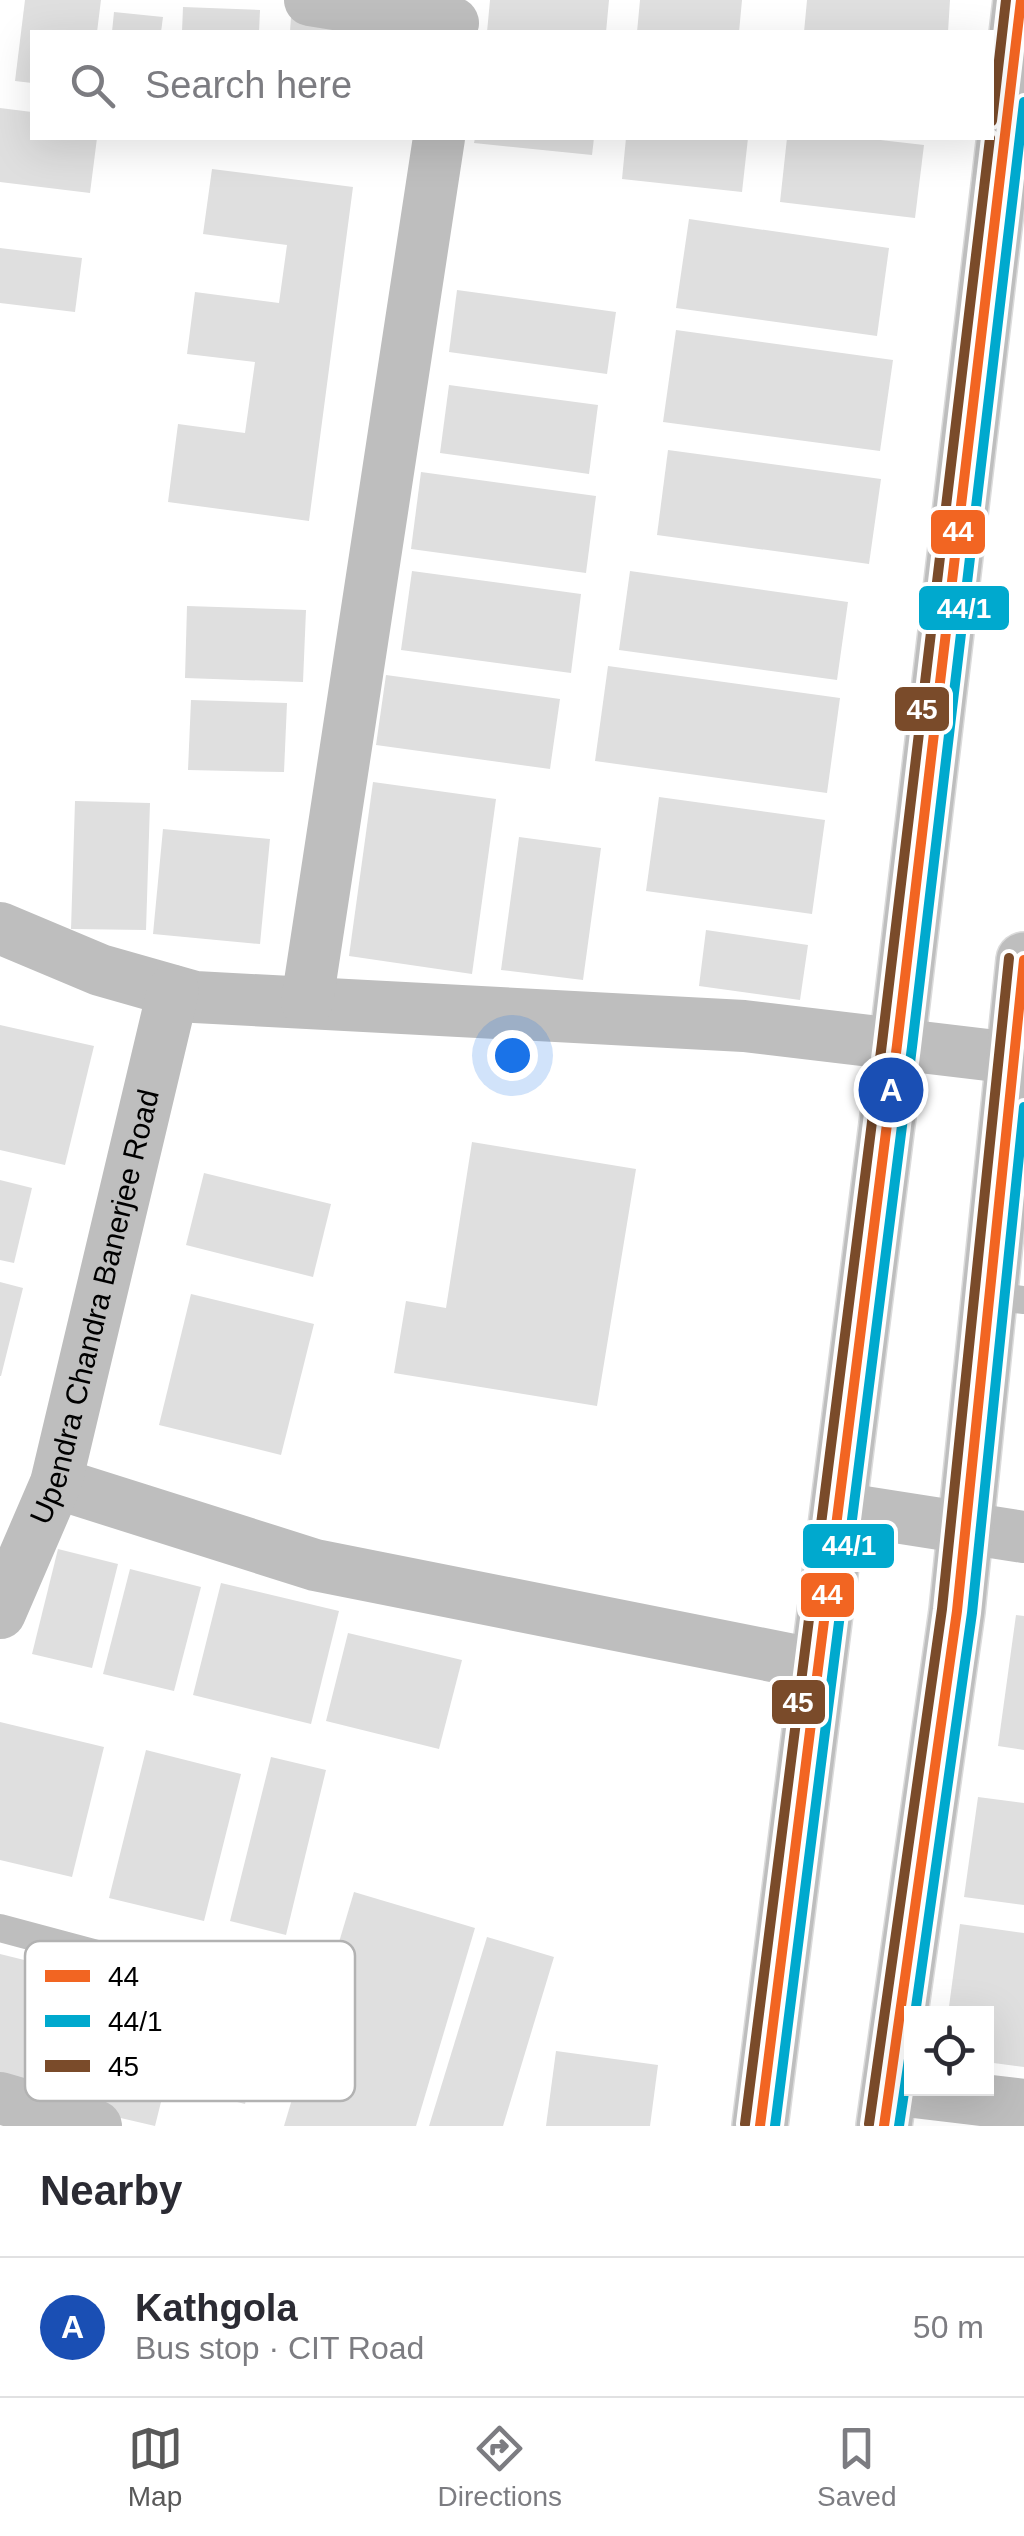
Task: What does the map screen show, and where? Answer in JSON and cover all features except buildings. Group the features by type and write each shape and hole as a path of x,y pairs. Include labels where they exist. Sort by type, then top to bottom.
{"main road":[{"path":"760,2126 897,1045 1022,0"},
{"path":"887,2108 965,1528 1007,1298 1024,960"}],"street":[{"path":"310,0 454,18"},
{"path":"307,1002 439,140"},
{"path":"0,928 100,970 195,997 744,1026 897,1045 1015,1094"},
{"name":"Upendra Chandra Banerjee Road","path":"0,1613 56,1483 173,991"},
{"path":"56,1483 315,1565 818,1666"},
{"path":"838,1508 1024,1537"},
{"path":"0,2098 96,2126"},
{"path":"887,2108 1024,2105"}],"lane":[{"path":"0,1928 49,1941"}],"transit line":[{"name":"45","path":"994,104 1006,0"},
{"name":"44","path":"760,2126 897,1045 1021,0"},
{"name":"44/1","path":"775,2126 912,1047 1024,102"},
{"name":"45","path":"745,2124 882,1043 990,140"},
{"name":"45","path":"869,2124 942,1609 1009,958"},
{"name":"44","path":"884,2126 957,1611 1024,960"},
{"name":"44/1","path":"916,2006 972,1613 1024,1107"},
{"name":"44/1","path":"899,2126 904,2093"}],"place":[{"name":"Kathgola","path":"891,1090"}]}
